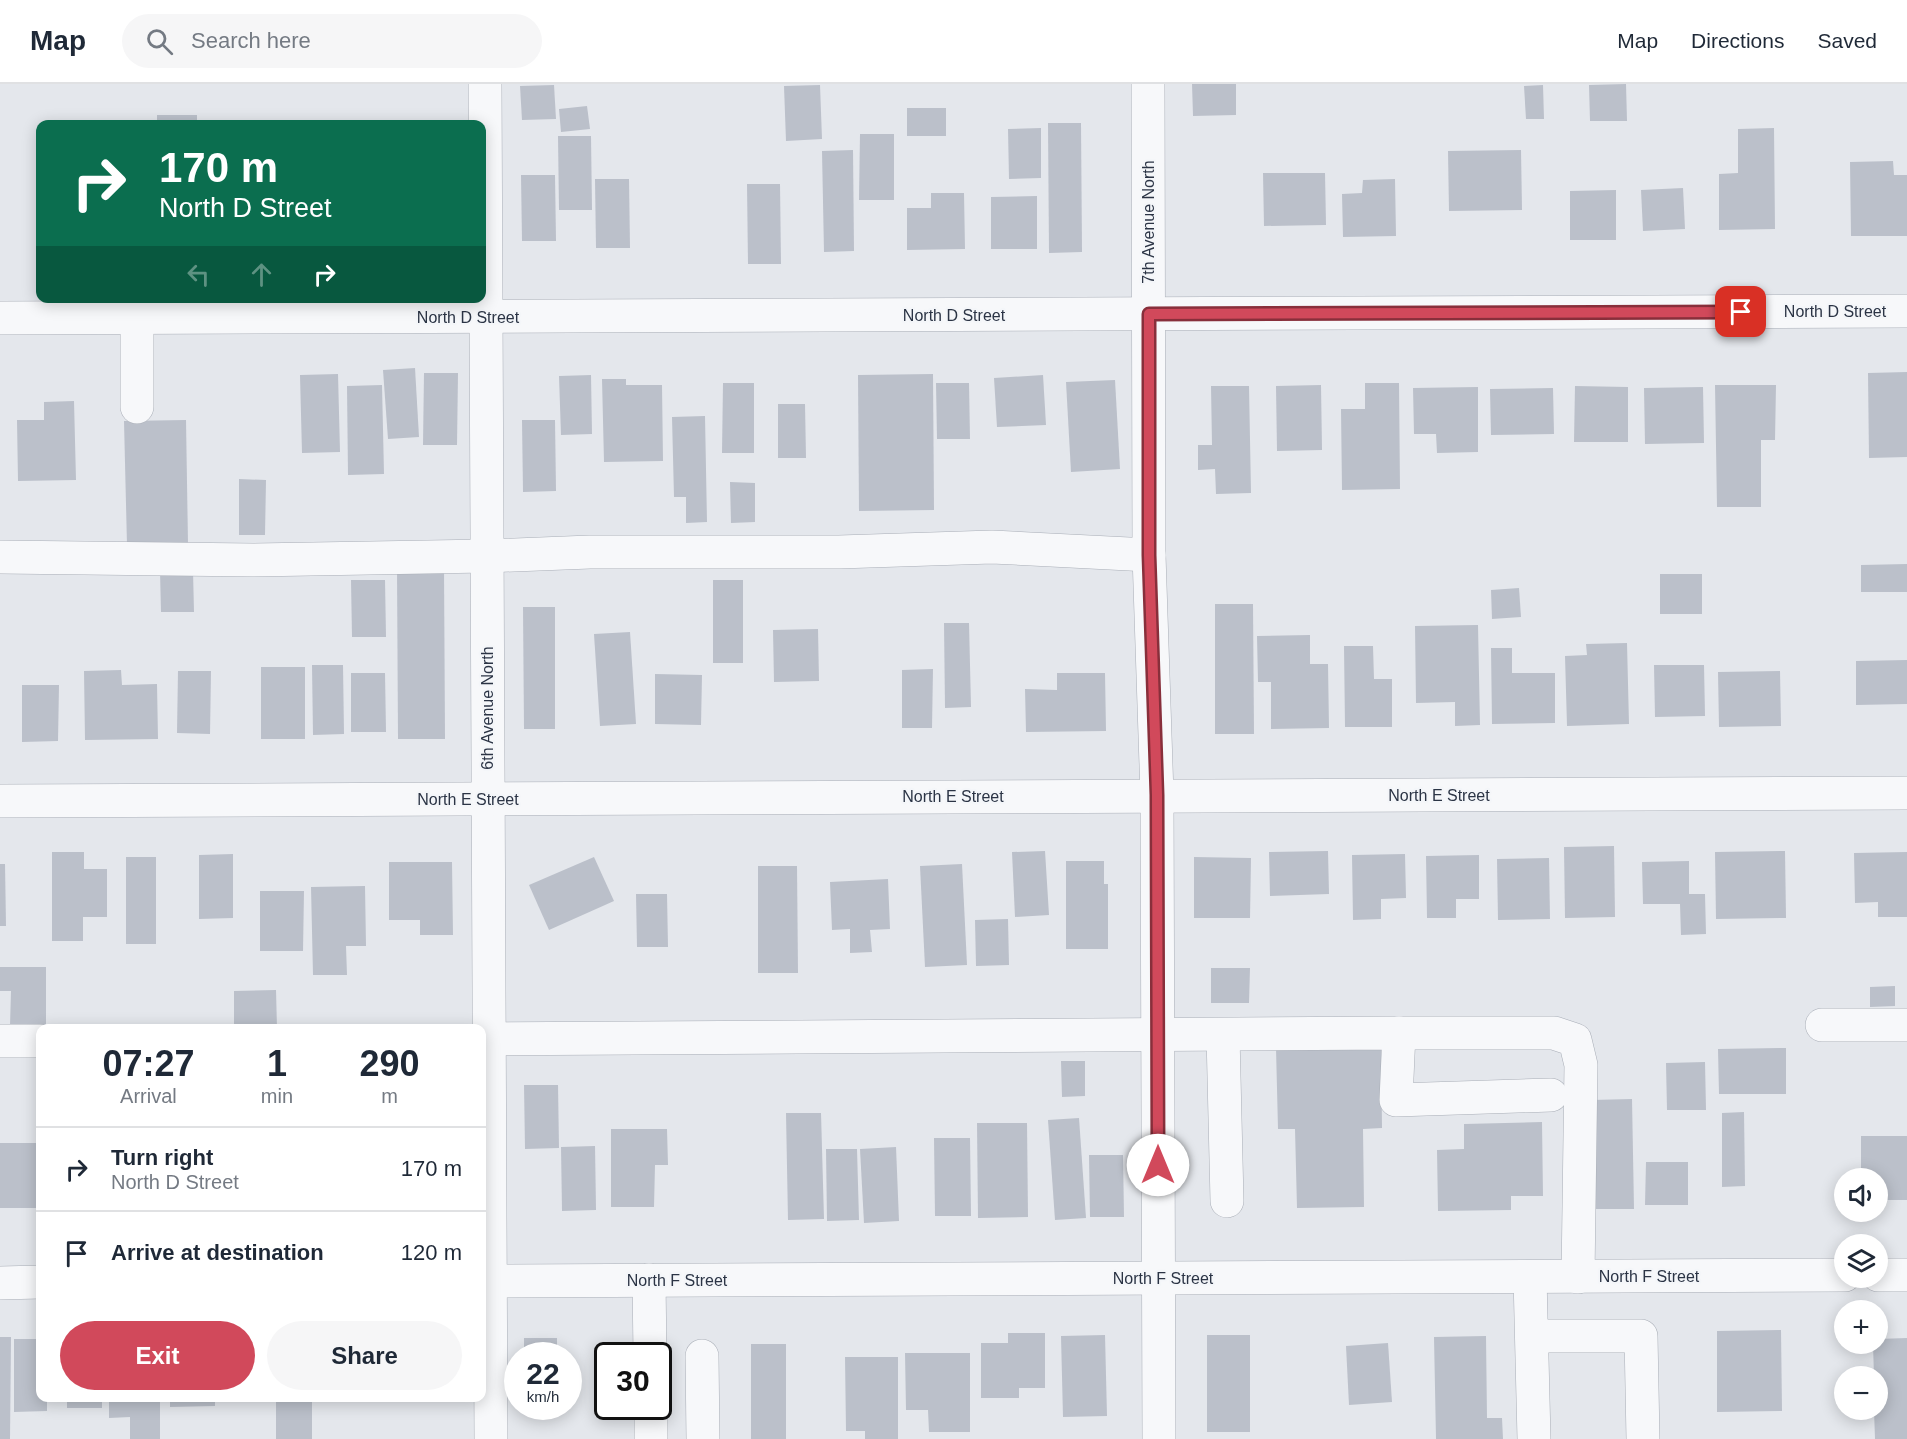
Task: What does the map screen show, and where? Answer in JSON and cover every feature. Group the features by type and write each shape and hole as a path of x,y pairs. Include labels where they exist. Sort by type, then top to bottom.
{"street":[{"name":"6th Avenue North","path":"485,84 485,120"},
{"name":"7th Avenue North","path":"1148,84 1149,555 1157,795 1159,1439"},
{"name":"6th Avenue North","path":"485,1024 486,303"},
{"name":"North D Street","path":"0,318 1907,311"},
{"path":"137,318 137,407"},
{"path":"0,557 253,560 590,552 839,552 992,547 1149,555"},
{"name":"North E Street","path":"0,801 1907,794"},
{"path":"1822,1025 1907,1025"},
{"path":"1399,1033 1396,1100 1551,1095"},
{"path":"486,1040 1554,1033 1575,1041 1581,1065 1578,1277"},
{"path":"1222,1035 1227,1201"},
{"path":"0,1041 36,1041"},
{"name":"North F Street","path":"486,1281 1834,1275"},
{"path":"1888,1275 1907,1275"},
{"path":"1530,1277 1534,1439"},
{"path":"649,1280 650,1342"},
{"path":"0,1282 36,1282"},
{"name":"6th Avenue North","path":"486,1307 491,1439"},
{"path":"1532,1336 1641,1336 1643,1439"},
{"path":"702,1356 703,1439"},
{"path":"651,1420 651,1439"}],"building":[{"path":"1192,84 1236,84 1236,115 1193,116"},
{"path":"1626,84 1627,121 1590,121 1589,85"},
{"path":"554,85 556,119 522,120 520,86"},
{"path":"820,85 822,139 786,141 784,86"},
{"path":"1543,85 1544,119 1526,119 1524,86"},
{"path":"587,106 590,129 561,132 559,109"},
{"path":"907,108 946,108 946,136 907,136"},
{"path":"157,115 197,115 197,120 157,120"},
{"path":"1048,123 1081,123 1082,252 1049,253"},
{"path":"1041,128 1041,178 1009,179 1008,129"},
{"path":"1774,128 1775,229 1719,230 1719,174 1738,173 1738,129"},
{"path":"860,134 894,134 894,200 859,200"},
{"path":"558,136 591,136 592,210 559,210"},
{"path":"853,150 854,251 824,252 822,151"},
{"path":"1521,150 1522,210 1449,211 1448,151"},
{"path":"1893,161 1894,175 1907,175 1907,236 1851,236 1850,162"},
{"path":"1263,173 1325,173 1326,225 1264,226"},
{"path":"521,175 555,175 556,241 522,241"},
{"path":"595,179 629,179 630,248 596,248"},
{"path":"1395,179 1396,236 1343,237 1342,194 1362,193 1363,180"},
{"path":"747,184 780,184 781,264 748,264"},
{"path":"1683,188 1685,229 1643,231 1641,190"},
{"path":"1616,190 1616,240 1570,240 1570,191"},
{"path":"931,193 964,193 965,249 907,250 907,208 931,208"},
{"path":"1037,196 1037,249 991,249 991,197"},
{"path":"415,368 419,437 388,439 383,370"},
{"path":"1907,372 1907,457 1869,458 1868,373"},
{"path":"424,373 458,373 457,445 423,445"},
{"path":"338,374 340,452 302,453 300,375"},
{"path":"933,374 934,510 859,511 858,375"},
{"path":"591,375 592,434 561,435 559,376"},
{"path":"1043,375 1046,425 997,427 994,378"},
{"path":"602,379 626,379 626,385 662,385 663,461 604,462"},
{"path":"1115,380 1120,469 1071,472 1066,382"},
{"path":"723,383 754,383 754,453 722,453"},
{"path":"936,383 969,383 970,439 937,439"},
{"path":"1365,383 1399,383 1400,489 1342,490 1341,409 1365,409"},
{"path":"382,385 384,474 348,475 347,386"},
{"path":"1321,385 1322,450 1277,451 1276,386"},
{"path":"1715,385 1776,385 1775,440 1761,440 1761,507 1717,507"},
{"path":"1211,386 1249,386 1251,493 1216,494 1215,469 1198,470 1198,445 1212,445"},
{"path":"1575,386 1628,387 1628,442 1574,442"},
{"path":"1478,387 1478,452 1437,453 1436,434 1414,434 1413,388"},
{"path":"1703,387 1704,443 1645,444 1644,388"},
{"path":"1553,388 1554,434 1491,435 1490,389"},
{"path":"74,401 76,480 18,481 17,420 44,420 44,402"},
{"path":"778,404 805,404 806,458 778,458"},
{"path":"705,416 707,522 686,523 686,497 674,497 672,417"},
{"path":"186,420 188,544 127,545 124,421"},
{"path":"522,420 555,420 556,491 523,492"},
{"path":"239,479 266,480 265,535 239,535"},
{"path":"730,482 755,483 755,522 731,523"},
{"path":"1907,564 1907,592 1861,592 1861,565"},
{"path":"444,568 445,739 398,739 397,569"},
{"path":"160,571 193,571 194,612 161,612"},
{"path":"1660,574 1702,574 1702,614 1660,614"},
{"path":"351,580 385,580 386,637 352,637"},
{"path":"713,580 743,580 743,663 713,663"},
{"path":"1519,588 1521,617 1492,619 1491,590"},
{"path":"1215,604 1253,604 1254,734 1215,734"},
{"path":"523,607 555,607 555,729 524,729"},
{"path":"944,623 969,623 971,707 945,708"},
{"path":"1478,625 1480,725 1455,726 1455,702 1416,703 1415,626"},
{"path":"818,629 819,681 774,682 773,630"},
{"path":"630,632 636,724 600,726 594,634"},
{"path":"1310,635 1310,664 1328,664 1329,728 1271,729 1271,682 1258,682 1257,636"},
{"path":"1627,643 1629,724 1567,726 1565,656 1587,655 1586,644"},
{"path":"1344,646 1373,646 1374,679 1392,679 1392,727 1345,727"},
{"path":"1491,648 1512,648 1512,673 1555,673 1555,723 1492,724"},
{"path":"1907,660 1907,704 1856,705 1856,661"},
{"path":"312,665 343,665 344,734 313,735"},
{"path":"1654,665 1704,665 1705,716 1655,717"},
{"path":"261,667 305,667 305,739 261,739"},
{"path":"933,669 932,728 902,728 902,670"},
{"path":"121,670 122,685 157,684 158,739 85,740 84,671"},
{"path":"178,671 211,671 210,734 177,733"},
{"path":"1780,671 1781,726 1719,727 1718,672"},
{"path":"351,673 385,673 386,732 351,732"},
{"path":"1057,673 1105,673 1106,731 1026,732 1025,689 1057,690"},
{"path":"655,674 702,675 701,725 655,724"},
{"path":"22,685 59,685 58,741 22,742"},
{"path":"1614,846 1615,917 1565,918 1564,847"},
{"path":"1045,851 1049,915 1015,917 1012,852"},
{"path":"1328,851 1329,894 1270,896 1269,852"},
{"path":"1785,851 1786,918 1716,919 1715,852"},
{"path":"52,852 84,852 84,869 107,869 107,917 83,917 83,941 52,941"},
{"path":"1907,852 1907,917 1878,917 1878,902 1855,903 1854,853"},
{"path":"233,854 233,918 199,919 199,855"},
{"path":"1405,854 1406,898 1381,899 1381,919 1353,920 1352,855"},
{"path":"1479,855 1479,899 1456,899 1456,918 1427,918 1426,856"},
{"path":"126,857 156,857 156,944 126,944"},
{"path":"594,857 614,901 549,930 529,885"},
{"path":"1194,857 1251,858 1250,918 1194,918"},
{"path":"1549,858 1550,919 1498,920 1497,859"},
{"path":"1066,861 1104,861 1104,884 1108,884 1108,949 1066,949"},
{"path":"1689,861 1689,894 1705,894 1706,934 1681,935 1680,904 1643,904 1642,862"},
{"path":"389,862 452,862 453,935 420,935 420,920 389,920"},
{"path":"0,864 5,864 6,926 0,926"},
{"path":"962,864 967,965 925,967 920,866"},
{"path":"758,866 797,866 798,973 758,973"},
{"path":"888,879 890,929 870,930 872,952 850,953 850,929 832,930 830,882"},
{"path":"365,886 366,946 346,946 347,975 313,975 311,887"},
{"path":"260,891 304,891 303,951 260,951"},
{"path":"636,894 667,894 668,947 637,947"},
{"path":"1008,919 1009,965 976,966 975,920"},
{"path":"0,967 46,967 46,1024 10,1026 11,991 0,991"},
{"path":"1211,968 1250,968 1249,1003 1211,1003"},
{"path":"1895,986 1895,1006 1870,1007 1870,987"},
{"path":"276,990 277,1024 234,1024 234,991"},
{"path":"1381,1046 1382,1128 1363,1129 1364,1207 1297,1208 1295,1129 1278,1129 1276,1048"},
{"path":"1786,1048 1786,1094 1719,1094 1718,1049"},
{"path":"1061,1061 1085,1061 1085,1096 1062,1097"},
{"path":"1705,1062 1706,1110 1667,1110 1666,1063"},
{"path":"524,1085 558,1085 559,1148 525,1149"},
{"path":"1632,1099 1634,1209 1592,1209 1591,1100"},
{"path":"1744,1112 1745,1186 1722,1187 1722,1113"},
{"path":"786,1113 821,1113 824,1219 788,1220"},
{"path":"1079,1118 1086,1218 1055,1220 1048,1120"},
{"path":"1542,1122 1543,1196 1511,1196 1511,1210 1438,1211 1437,1150 1464,1149 1464,1124"},
{"path":"977,1123 1027,1123 1028,1217 978,1218"},
{"path":"611,1129 667,1129 668,1165 655,1165 654,1207 611,1207"},
{"path":"1861,1136 1907,1136 1907,1200 1888,1200 1888,1168 1861,1168"},
{"path":"934,1138 970,1138 971,1216 935,1216"},
{"path":"0,1143 36,1143 36,1208 0,1208"},
{"path":"595,1146 596,1210 562,1211 561,1147"},
{"path":"896,1147 899,1221 864,1223 860,1149"},
{"path":"826,1149 857,1149 859,1220 827,1221"},
{"path":"1089,1155 1123,1155 1124,1217 1090,1217"},
{"path":"1646,1162 1688,1162 1688,1205 1645,1205"},
{"path":"1781,1330 1782,1411 1717,1412 1717,1331"},
{"path":"1008,1333 1045,1333 1045,1388 1019,1388 1019,1398 981,1398 981,1343 1008,1343"},
{"path":"1105,1335 1107,1416 1063,1417 1061,1336"},
{"path":"1207,1335 1250,1335 1250,1432 1207,1432"},
{"path":"1486,1336 1487,1418 1502,1418 1503,1439 1436,1439 1434,1337"},
{"path":"0,1337 11,1337 10,1439 0,1439"},
{"path":"524,1338 557,1338 557,1342 524,1342"},
{"path":"1907,1338 1907,1439 1875,1439 1874,1420 1888,1420 1888,1366 1874,1366 1873,1354 1888,1354 1888,1339"},
{"path":"14,1339 36,1339 36,1402 47,1402 47,1411 14,1412"},
{"path":"1388,1343 1392,1402 1349,1405 1346,1346"},
{"path":"751,1344 786,1344 786,1439 751,1439"},
{"path":"905,1353 970,1353 970,1432 929,1432 928,1410 906,1410"},
{"path":"845,1357 898,1357 898,1439 865,1439 865,1431 846,1431"},
{"path":"67,1402 102,1402 102,1408 67,1408"},
{"path":"109,1402 160,1402 160,1439 130,1439 130,1417 109,1418"},
{"path":"170,1402 215,1402 215,1406 170,1407"},
{"path":"276,1402 312,1402 312,1439 276,1439"}],"route":[{"path":"1158,1165 1157,795 1149,555 1149,314 1741,312"}]}
